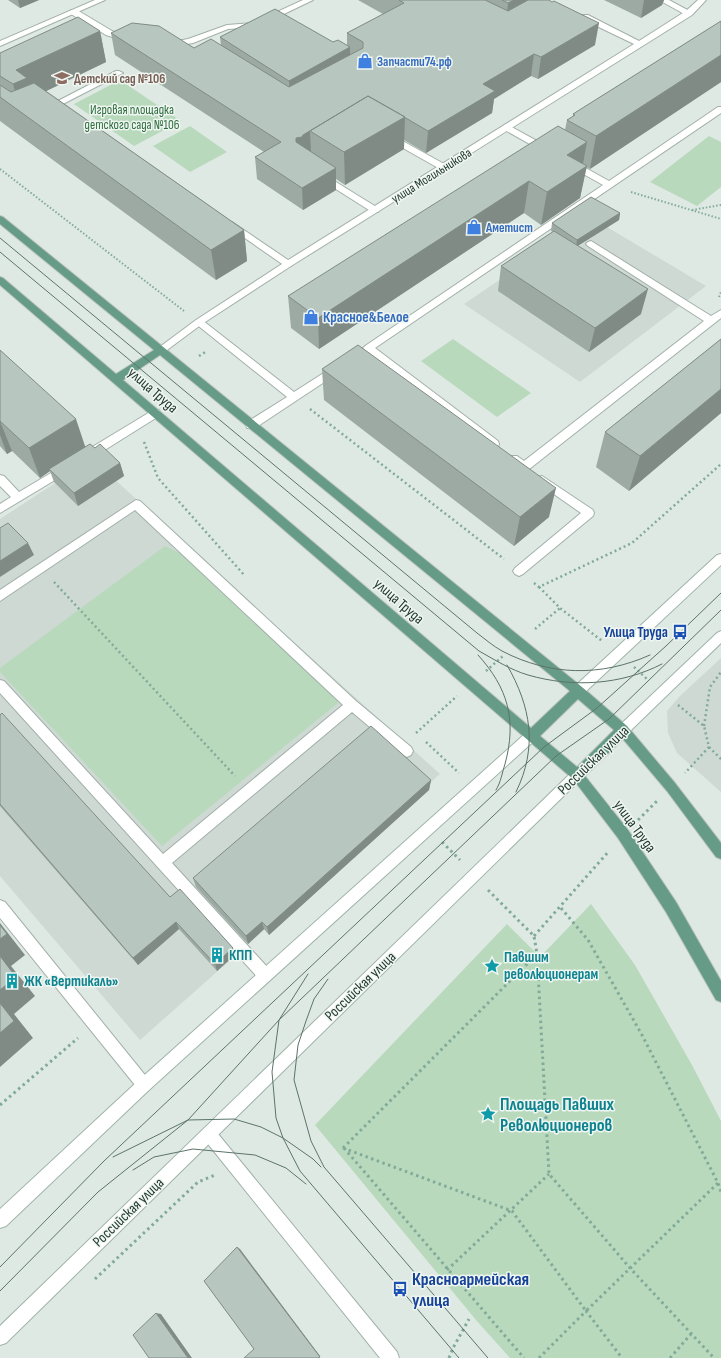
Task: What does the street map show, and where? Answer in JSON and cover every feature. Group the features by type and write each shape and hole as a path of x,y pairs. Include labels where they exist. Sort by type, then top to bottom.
{"main road":[{"path":"0,44 101,0"},
{"path":"162,45 193,43 226,28 254,25 275,19 309,0"},
{"path":"662,0 689,13"},
{"name":"улица Могильникова","path":"160,351 199,322 288,264 689,13 702,0"},
{"path":"74,12 109,33 130,41"},
{"path":"575,12 639,44"},
{"path":"56,107 119,73"},
{"path":"518,571 589,513 365,350 721,109"},
{"path":"506,128 609,185"},
{"path":"382,132 443,168"},
{"path":"314,171 375,210"},
{"path":"0,219 578,691 623,730 671,787 721,853"},
{"path":"224,220 288,264"},
{"path":"591,244 712,321"},
{"name":"улица Труда","path":"0,280 577,775 623,834 667,900 721,995"},
{"path":"524,467 721,313"},
{"path":"199,322 294,397"},
{"path":"116,379 160,351"},
{"path":"251,425 343,364"},
{"path":"0,509 155,413"},
{"path":"0,479 18,498"},
{"path":"0,596 136,504 352,705 407,752"},
{"path":"0,1220 144,1085 531,736 721,558"},
{"name":"Российская улица","path":"0,1337 721,636"},
{"path":"1,689 163,862 266,975"},
{"path":"163,862 352,705"},
{"path":"0,907 144,1085"},
{"path":"209,1134 391,1358"}],"path":[{"path":"0,169 199,322"},
{"path":"609,185 721,219"},
{"path":"691,210 721,205"},
{"path":"294,397 539,587 560,608"},
{"path":"137,424 158,478 247,578"},
{"path":"539,587 632,543 721,464"},
{"path":"41,568 249,791"},
{"path":"704,726 710,687 721,672"},
{"path":"410,728 416,733"},
{"path":"709,747 721,759"},
{"path":"561,908 592,947 642,1035 718,1183 721,1192"},
{"path":"534,936 537,954 549,1174 630,1268 714,1358"},
{"path":"343,1148 537,954"},
{"path":"0,1104 94,1024"},
{"path":"343,1148 512,1211 622,1358"},
{"path":"343,1148 524,1358"},
{"path":"91,1283 198,1182 236,1167"},
{"path":"447,1270 512,1211 549,1174"},
{"path":"539,1358 718,1183"},
{"path":"449,1358 450,1348 465,1331 469,1319"},
{"path":"670,1358 691,1334"}],"shaded area":[{"path":"607,227 706,286 580,382 464,304 555,242 571,252"},
{"path":"92,459 440,774 140,1040 0,876 0,519"},
{"path":"721,658 721,792 677,753 668,733 667,711 680,696"}],"green space":[{"name":"Игровая площадка детского сада №106","path":"120,80 181,121 134,146 74,104"},
{"path":"190,126 227,152 190,172 153,146"},
{"path":"709,136 721,142 721,187 697,206 650,182"},
{"path":"453,339 531,393 497,417 421,361"},
{"path":"165,546 192,559 340,697 338,703 162,846 0,672 0,668"},
{"name":"Площадь Павших Революционеров","path":"591,904 635,965 692,1065 721,1121 721,1358 510,1358 476,1320 315,1125 507,924 540,957"}],"building":[{"path":"399,0 485,0 508,11 528,0 549,0 599,23 541,57 534,54 483,84 495,91 428,131 368,96 302,137 296,138 296,142 336,168 302,188 255,157 281,142 111,33 132,23 159,26 194,48 211,39 289,87 363,48 363,42 347,33 404,3"},
{"path":"502,0 514,0 508,3"},
{"path":"275,9 333,42 338,40 350,47 289,81 220,37"},
{"path":"78,17 100,31 16,70 27,78 13,84 0,76 0,53"},
{"path":"721,21 721,55 596,136 567,120 575,115 573,114"},
{"path":"34,83 244,230 211,250 0,97 0,85 11,92"},
{"path":"368,96 405,117 344,152 310,131"},
{"path":"558,126 587,142 567,155 587,166 547,192 529,181 318,318 288,296"},
{"path":"591,197 620,213 577,240 552,223"},
{"path":"554,231 648,289 595,328 501,266"},
{"path":"721,339 721,389 640,456 605,432"},
{"path":"358,345 556,488 520,517 322,369"},
{"path":"0,350 76,419 29,448 0,421"},
{"path":"90,444 95,448 100,444 120,463 74,493 49,469"},
{"path":"8,523 28,543 0,561 0,528"},
{"path":"2,713 170,897 180,889 233,948 215,964 176,922 133,958 0,804 0,715"},
{"path":"371,726 431,780 267,927 262,922 246,936 193,878"},
{"path":"0,925 7,934 0,939"},
{"path":"0,956 16,977 0,990"},
{"path":"0,1003 14,1021 0,1033"},
{"path":"237,1247 320,1357 244,1358 254,1349 204,1281"},
{"path":"156,1313 188,1358 149,1358 133,1335"}],"tram line":[{"path":"0,238 492,645 520,659 538,665 576,671 613,667 650,655"},
{"path":"0,252 479,651 508,666"},
{"path":"634,675 721,593"},
{"path":"279,1020 556,756 609,719 721,610"},
{"path":"478,655 497,680 503,692 510,719 509,748 496,790"},
{"path":"634,675 662,664"},
{"path":"508,666 528,675 562,682 596,682 613,680 634,675"},
{"path":"508,666 522,696 529,727 529,743 526,764"},
{"path":"526,764 544,747 597,708 634,675"},
{"path":"0,1267 104,1161 526,764"},
{"path":"516,792 526,764"},
{"path":"279,1020 308,974"},
{"path":"328,979 314,999 306,1021 298,1045 294,1080 311,1141 324,1167 488,1358"},
{"path":"188,1120 279,1020"},
{"path":"279,1020 272,1072 276,1118 283,1138"},
{"path":"188,1120 234,1119 261,1127 283,1138"},
{"path":"0,1291 98,1192 188,1120"},
{"path":"113,1157 188,1120"},
{"path":"283,1138 313,1159 321,1167"},
{"path":"283,1138 300,1171 459,1358"},
{"path":"133,1170 154,1157 193,1149 255,1155 286,1168 306,1184"}],"place":[{"name":"Запчасти74.рф","path":"365,61"},
{"name":"Детский сад №106","path":"62,78"},
{"name":"Аметист","path":"474,227"},
{"name":"Красное&Белое","path":"311,317"},
{"name":"Улица Труда","path":"680,632"},
{"name":"КПП","path":"217,955"},
{"name":"Павшим революционерам","path":"492,966"},
{"name":"ЖК «Вертикаль»","path":"12,981"},
{"name":"Площадь Павших Революционеров","path":"488,1114"},
{"name":"Красноармейская улица","path":"400,1289"}]}
